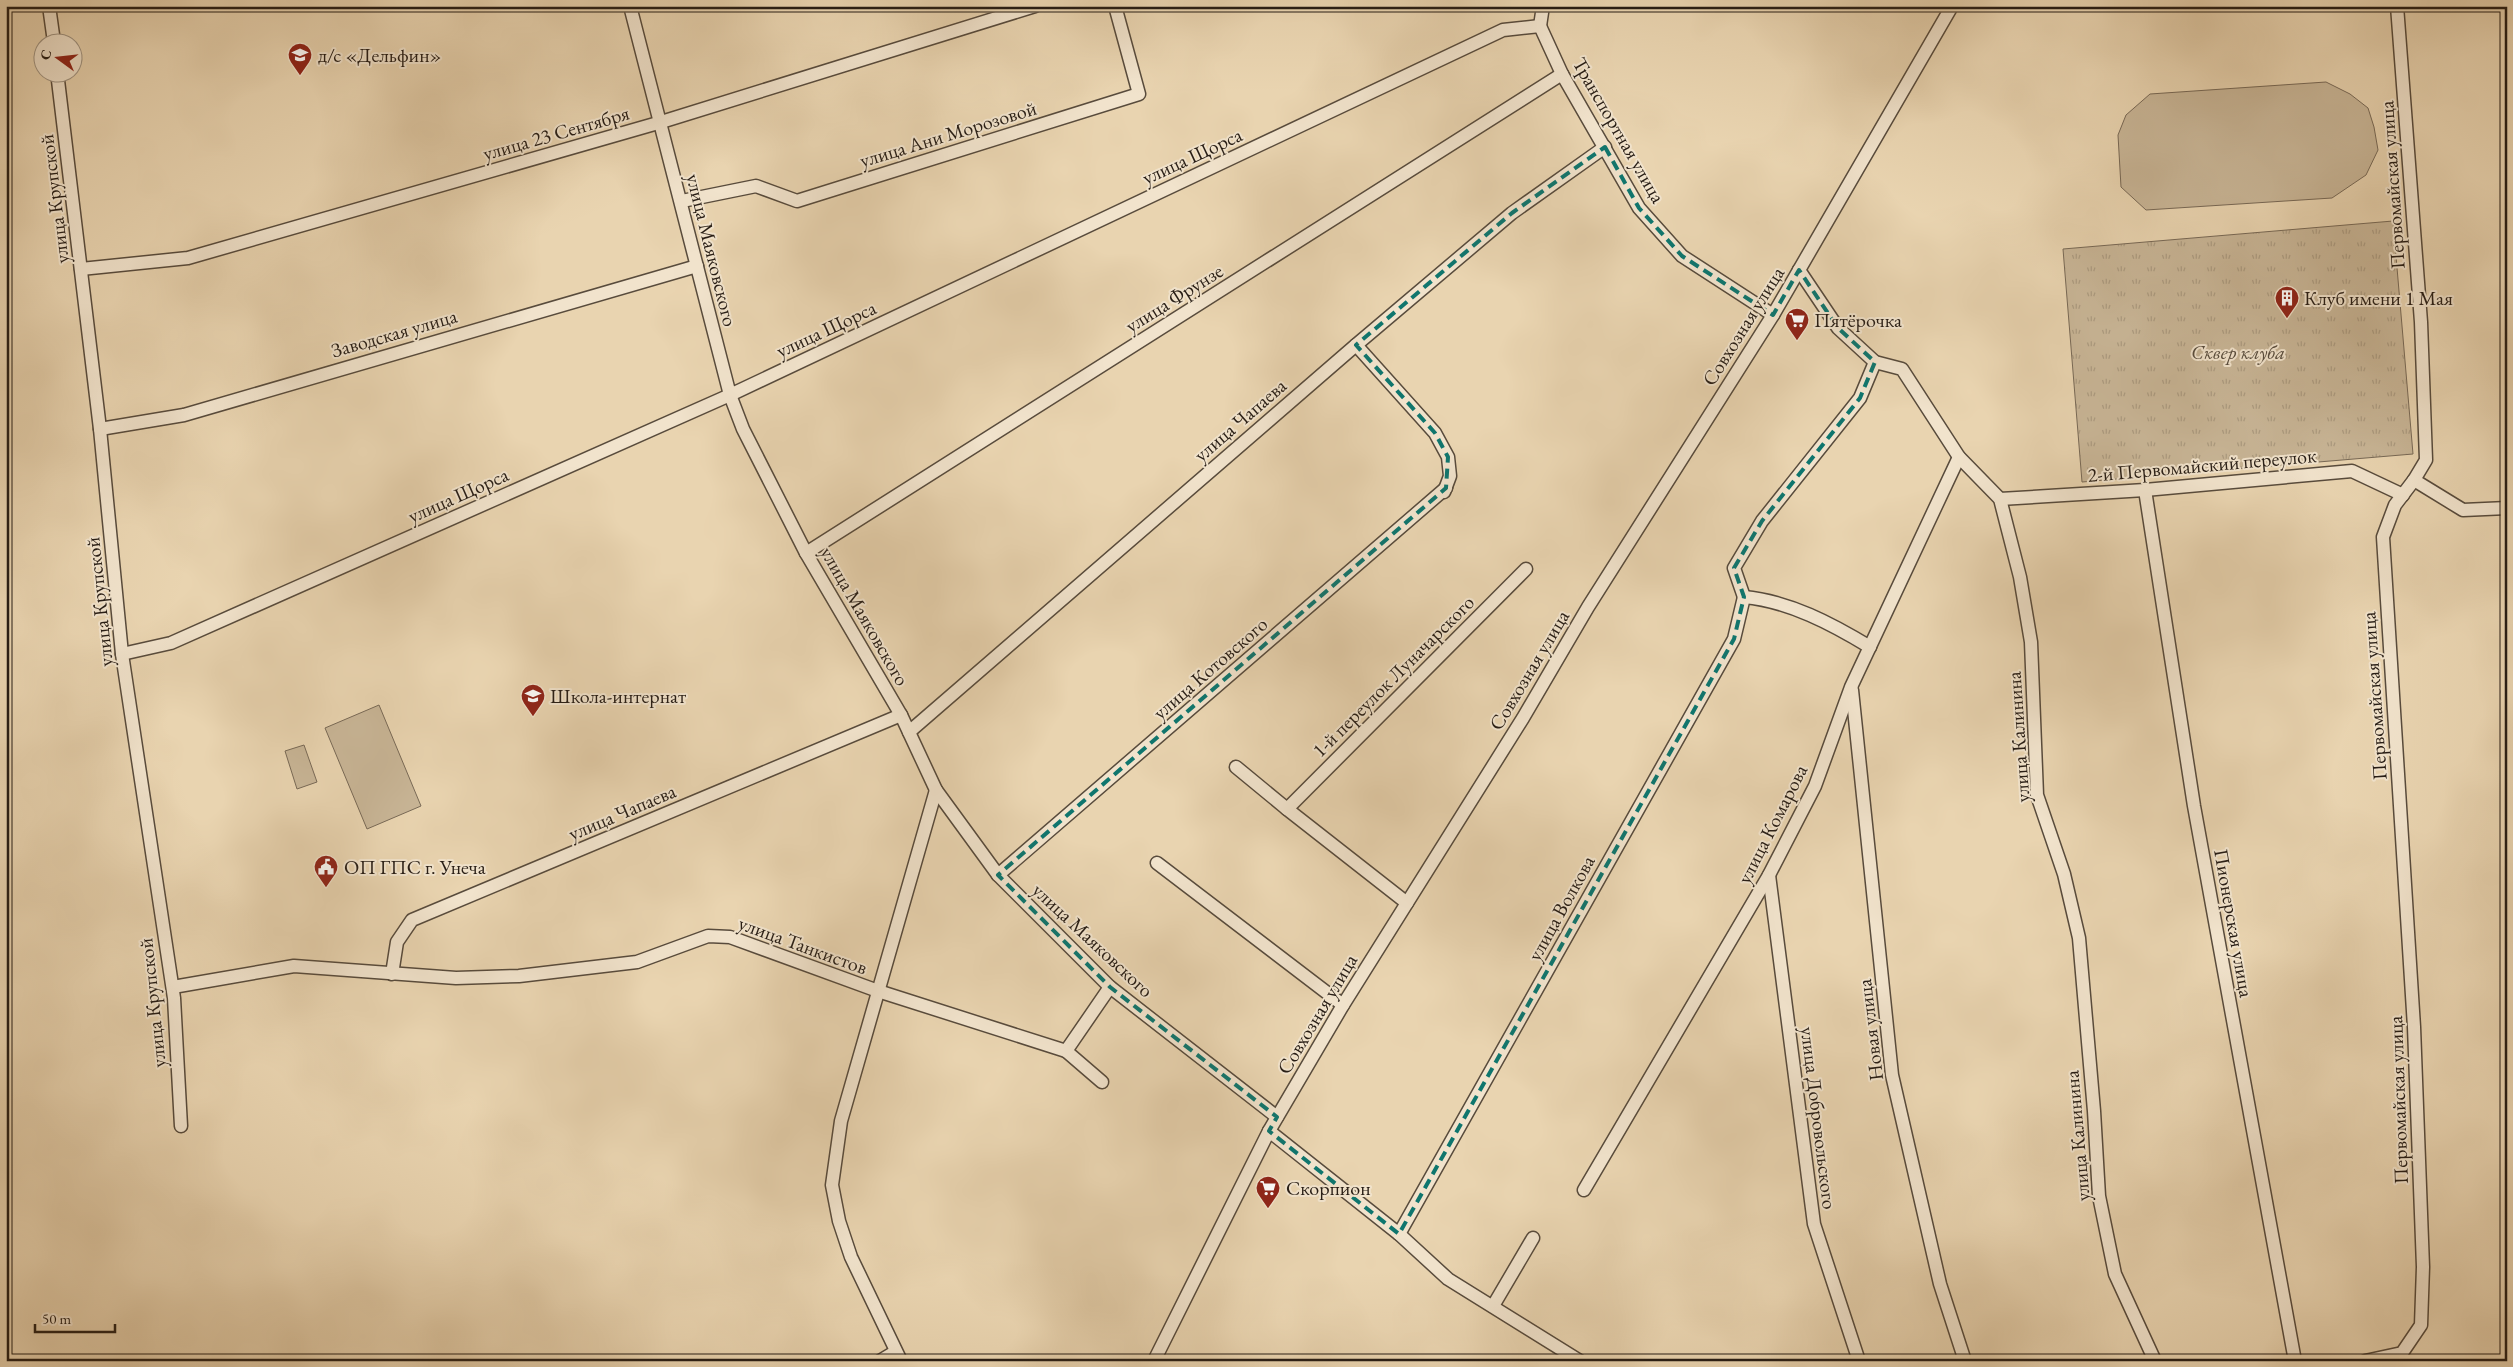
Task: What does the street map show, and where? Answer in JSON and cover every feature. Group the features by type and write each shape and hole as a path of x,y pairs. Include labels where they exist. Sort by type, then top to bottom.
{"street":[{"path":"49,6 53,32"},
{"name":"улица Маяковского","path":"630,6 658,123 682,201 730,396 744,429 806,553 901,715 936,790 998,875 1110,987 1277,1117"},
{"name":"улица 23 Сентября","path":"82,270 188,258 658,123 1035,6"},
{"name":"улица Ани Морозовой","path":"682,201 756,186 798,201 1139,94 1115,6"},
{"path":"1540,26 1543,6"},
{"name":"Совхозная улица","path":"1154,1361 1277,1117 1343,1005 1523,718 1588,608 1773,315 1952,6"},
{"name":"Первомайская улица","path":"2365,1361 2402,1353 2421,1325 2423,1267 2414,1027 2383,537 2395,505 2426,460 2421,322 2397,6"},
{"name":"Транспортная улица","path":"1540,26 1562,74 1639,208 1682,256 1773,315"},
{"name":"улица Щорса","path":"122,654 171,642 730,396 1503,30 1540,26"},
{"name":"улица Фрунзе","path":"806,553 1562,74"},
{"name":"улица Крупской","path":"58,82 100,429 122,654 173,987 181,1126"},
{"name":"улица Чапаева","path":"909,732 1356,345 1512,213 1605,147"},
{"name":"Заводская улица","path":"100,429 184,415 697,266"},
{"name":"улица Калинина","path":"1799,270 1838,328 1875,362 1902,369 1959,457 2000,499 2020,577 2031,642 2037,795 2064,874 2078,938 2094,1111 2099,1196 2115,1274 2155,1361"},
{"name":"улица Котовского","path":"998,875 1445,490 1450,476 1448,457 1435,434 1356,345"},
{"path":"1870,646 1832,623 1760,598 1744,597 1734,568 1762,521 1860,398 1875,362"},
{"name":"улица Комарова","path":"1584,1190 1769,875 1814,786 1851,688 1959,457"},
{"name":"2-й Первомайский переулок","path":"2000,499 2145,490 2352,472 2403,495"},
{"path":"2414,480 2464,510 2507,508"},
{"name":"Пионерская улица","path":"2145,490 2194,806 2295,1361"},
{"name":"1-й переулок Луначарского","path":"1287,809 1526,569"},
{"name":"улица Волкова","path":"1399,1234 1734,639 1744,597"},
{"name":"Новая улица","path":"1851,688 1892,1074 1940,1284 1965,1361"},
{"name":"улица Чапаева","path":"392,974 396,942 412,920 901,715"},
{"path":"1236,767 1407,903"},
{"path":"936,790 878,992 1066,1052 1102,1082"},
{"path":"1157,863 1343,1005"},
{"name":"улица Добровольского","path":"1769,875 1814,1224 1859,1361"},
{"name":"улица Танкистов","path":"173,987 294,966 456,978 519,976 637,962 708,936 730,937 878,992 841,1121 832,1185 839,1221 851,1256 898,1356"},
{"path":"1066,1052 1110,987"},
{"path":"1269,1131 1399,1234 1448,1279 1580,1361"},
{"path":"1493,1306 1533,1238"},
{"path":"880,1361 898,1356"}],"highlighted area":[{"path":"1605,147 1639,208 1682,256 1773,315 1799,270 1838,328 1875,362 1860,398 1762,521 1734,568 1744,597 1734,639 1399,1234 1269,1131 1277,1117 1110,987 998,875 1446,488 1448,457 1435,433 1356,345 1512,213"}],"green space":[{"path":"2326,82 2350,94 2368,108 2378,150 2366,175 2332,198 2146,210 2121,187 2118,135 2126,115 2150,94"},
{"name":"Сквер клуба","path":"2393,221 2413,454 2082,482 2063,249"},
{"path":"379,705 421,806 367,829 325,728"},
{"path":"304,745 317,782 297,789 285,751"}],"place":[{"name":"д/с «Дельфин»","path":"300,76"},
{"name":"Клуб имени 1 Мая","path":"2287,319"},
{"name":"Пятёрочка","path":"1797,341"},
{"name":"Школа-интернат","path":"533,717"},
{"name":"ОП ГПС г. Унеча","path":"326,888"},
{"name":"Скорпион","path":"1268,1209"}]}
